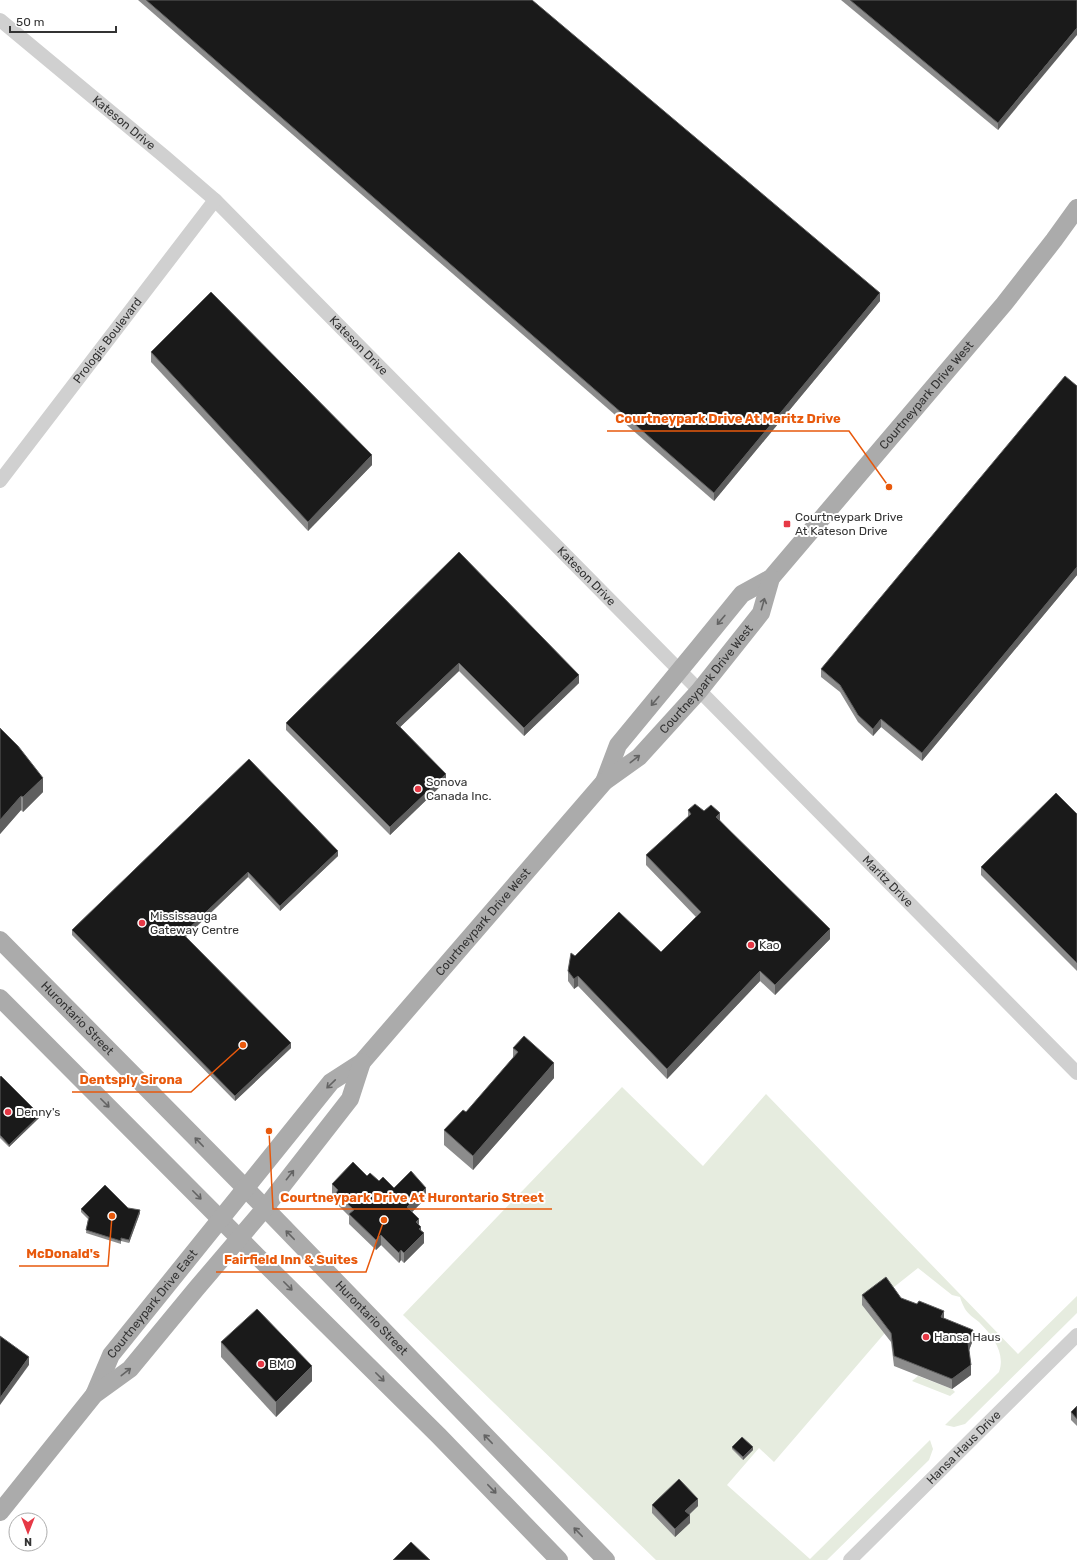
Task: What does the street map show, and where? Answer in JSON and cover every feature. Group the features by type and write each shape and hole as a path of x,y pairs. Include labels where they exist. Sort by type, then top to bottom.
{"main road":[{"name":"Courtneypark Drive West","path":"604,782 618,745 679,670 742,594 771,578 1004,304 1077,208"},
{"name":"Courtneypark Drive West","path":"220,1219 331,1082 362,1062 604,782 639,757 699,691 761,613 771,578"},
{"name":"Hurontario Street","path":"0,940 265,1208 606,1560"},
{"path":"0,998 439,1436 559,1560"},
{"name":"Courtneypark Drive West","path":"240,1239 350,1099 362,1062"},
{"name":"Courtneypark Drive East","path":"94,1395 111,1355 220,1219"},
{"name":"Courtneypark Drive East","path":"0,1512 94,1395 130,1369 196,1289 240,1239"}],"street":[{"name":"Kateson Drive","path":"0,20 215,200 699,691"},
{"name":"Prologis Boulevard","path":"0,481 215,200"},
{"name":"Maritz Drive","path":"699,691 1077,1072"},
{"name":"Hansa Haus Drive","path":"850,1560 1077,1335"}],"shaded area":[{"path":"622,1087 703,1166 766,1094 1018,1354 1077,1296 1077,1313 965,1424 954,1427 945,1425 999,1372 1001,1358 999,1351 993,1339 984,1327 966,1311 960,1297 952,1295 918,1268 889,1291 884,1334 774,1462 759,1448 727,1485 810,1559 930,1440 933,1449 929,1460 827,1560 656,1560 403,1315"},
{"path":"918,1376 952,1389 955,1392 950,1396 912,1381"}],"building":[{"path":"146,0 532,0 880,293 714,493"},
{"path":"850,0 1077,0 1077,28 998,123"},
{"path":"211,292 372,455 308,522 151,352"},
{"path":"1065,376 1077,386 1077,567 922,753 881,719 873,729 858,715 840,685 821,669"},
{"path":"459,552 579,675 524,728 459,663 396,723 446,774 390,827 286,723"},
{"path":"0,728 18,746 43,778 23,797 21,796 0,820"},
{"name":"Mississauga Gateway Centre","path":"249,759 338,851 280,906 248,872 183,934 291,1043 235,1096 72,930"},
{"path":"1056,793 1077,814 1077,963 981,867"},
{"name":"Kao","path":"695,804 704,811 711,805 720,813 716,817 830,929 775,985 760,971 667,1069 578,976 574,979 568,971 571,953 575,956 619,912 661,952 701,912 646,855 691,814 688,810"},
{"path":"524,1036 554,1063 473,1156 444,1130 463,1110 466,1112 518,1052 513,1048"},
{"path":"1,1076 40,1115 9,1145 0,1135"},
{"path":"353,1162 367,1176 370,1173 379,1181 383,1177 394,1188 411,1171 426,1188 407,1207 419,1219 416,1222 421,1227 419,1229 424,1233 404,1253 401,1250 399,1253 381,1235 376,1240 349,1214 354,1210 336,1193 338,1190 332,1184"},
{"path":"105,1185 128,1208 140,1210 129,1240 121,1238 121,1241 86,1230 89,1217 81,1209"},
{"name":"Hansa Haus","path":"886,1277 901,1298 917,1304 919,1301 944,1311 941,1317 973,1330 968,1343 971,1365 952,1379 894,1356 891,1333 862,1295"},
{"name":"BMO","path":"257,1309 312,1366 276,1402 221,1342"},
{"path":"0,1336 29,1357 0,1398"},
{"path":"1077,1406 1077,1419 1071,1412"},
{"path":"742,1437 753,1447 743,1457 732,1447"},
{"path":"679,1479 698,1499 685,1511 690,1515 675,1529 652,1505"},
{"path":"411,1542 430,1560 393,1560"}],"place":[{"name":"Courtneypark Drive At Maritz Drive","path":"889,487"},
{"name":"Courtneypark Drive At Kateson Drive","path":"787,524"},
{"name":"Sonova Canada Inc.","path":"418,789"},
{"name":"Mississauga Gateway Centre","path":"142,923"},
{"name":"Kao","path":"751,945"},
{"name":"Dentsply Sirona","path":"243,1045"},
{"name":"Denny's","path":"8,1112"},
{"name":"Courtneypark Drive At Hurontario Street","path":"269,1131"},
{"name":"McDonald's","path":"112,1216"},
{"name":"Fairfield Inn & Suites","path":"384,1220"},
{"name":"Hansa Haus","path":"926,1337"},
{"name":"BMO","path":"261,1364"}]}
